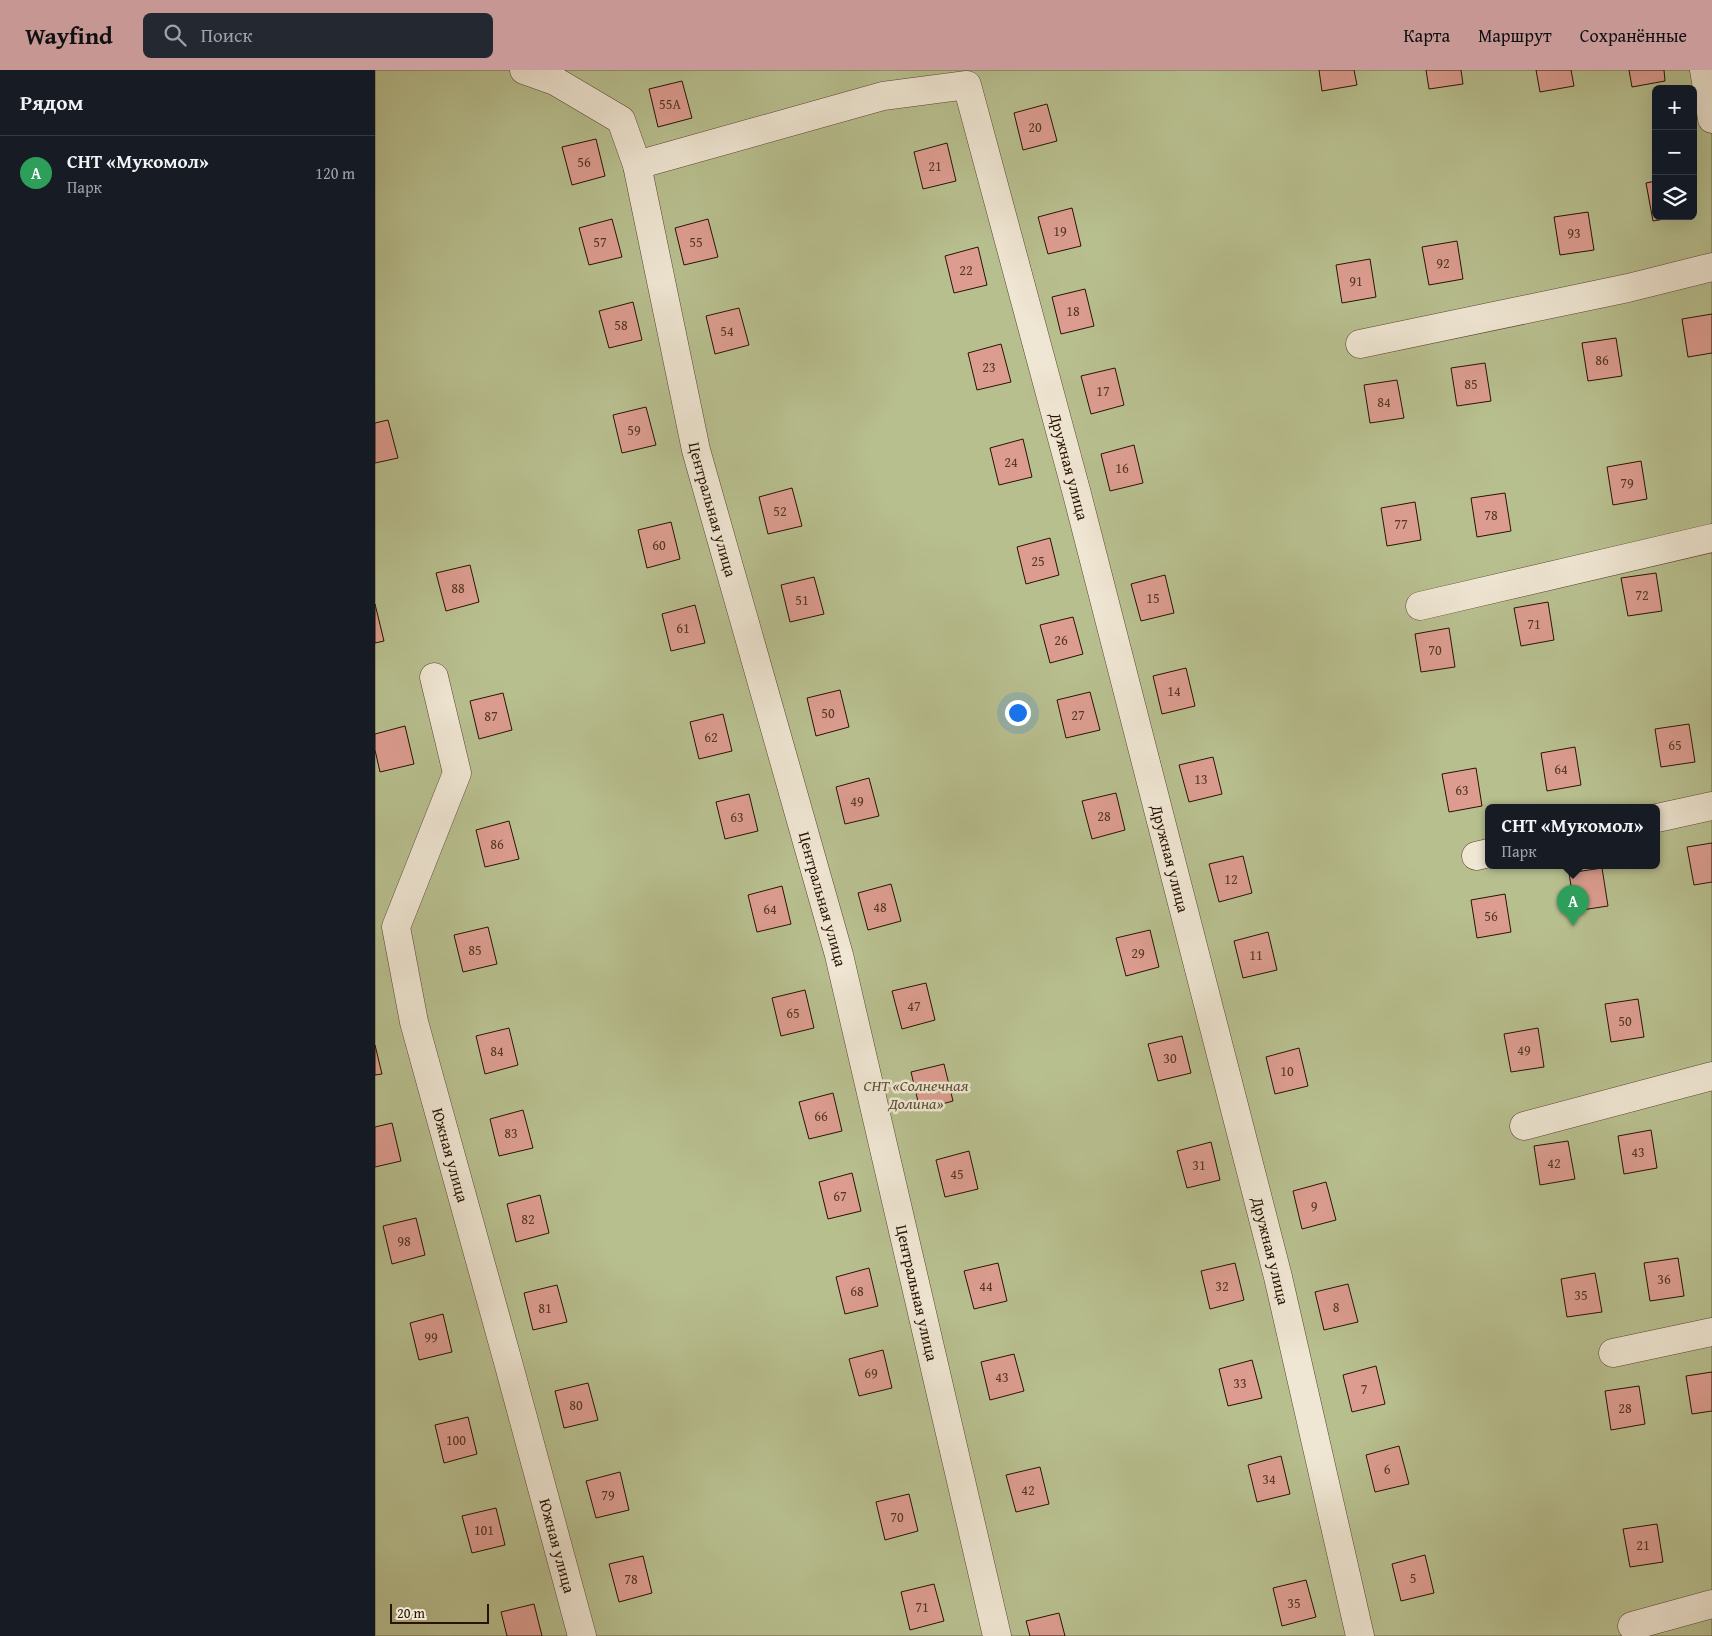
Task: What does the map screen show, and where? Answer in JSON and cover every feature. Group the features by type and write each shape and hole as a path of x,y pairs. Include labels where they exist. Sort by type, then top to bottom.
{"street":[{"name":"Центральная улица","path":"524,70 555,81 621,120 637,165 696,450 839,955 997,1636"},
{"path":"1704,70 1712,119"},
{"name":"Дружная улица","path":"637,165 883,96 967,85 1077,494 1278,1277 1359,1636"},
{"path":"1360,344 1628,288 1712,267"},
{"path":"1420,606 1712,538"},
{"name":"Южная улица","path":"434,677 457,773 396,928 414,1022 582,1636"},
{"path":"1660,817 1712,806"},
{"path":"1524,1126 1712,1076"},
{"path":"1613,1353 1712,1332"},
{"path":"1632,1626 1712,1604"}],"green space":[{"name":"СНТ «Солнечная Долина»","path":"375,70 1712,70 1712,1636 375,1636"}],"building":[{"path":"1319,70 1354,70 1357,85 1322,91"},
{"path":"1426,70 1461,70 1463,84 1429,89"},
{"path":"1536,70 1571,70 1574,86 1540,92"},
{"path":"1629,70 1664,70 1665,81 1632,87"},
{"path":"682,81 692,118 658,127 649,89"},
{"path":"1047,104 1057,141 1023,150 1014,113"},
{"path":"596,139 605,176 572,185 562,147"},
{"path":"947,143 956,181 923,189 914,152"},
{"path":"1652,182 1652,216 1646,183"},
{"path":"1072,208 1081,246 1048,254 1038,217"},
{"path":"1588,212 1594,250 1560,255 1554,217"},
{"path":"612,219 622,257 589,265 579,228"},
{"path":"708,219 718,257 684,265 675,228"},
{"path":"1457,241 1463,279 1429,285 1422,247"},
{"path":"978,247 987,285 954,293 945,256"},
{"path":"1370,259 1376,297 1342,303 1336,265"},
{"path":"1085,289 1094,326 1061,334 1052,297"},
{"path":"633,302 642,340 609,348 599,311"},
{"path":"739,308 749,345 715,354 706,316"},
{"path":"1712,314 1712,353 1688,357 1682,319"},
{"path":"1616,338 1622,376 1588,381 1582,343"},
{"path":"1001,344 1011,382 977,390 968,353"},
{"path":"1485,363 1491,401 1457,406 1451,368"},
{"path":"1115,368 1124,405 1091,414 1081,376"},
{"path":"1397,380 1404,418 1370,423 1364,385"},
{"path":"646,407 656,445 622,453 613,415"},
{"path":"388,420 398,458 375,463 375,423"},
{"path":"1023,439 1032,477 999,485 990,448"},
{"path":"1134,445 1143,483 1110,491 1101,454"},
{"path":"1641,461 1647,499 1613,505 1607,467"},
{"path":"792,488 802,526 768,534 759,497"},
{"path":"1505,493 1511,531 1477,537 1471,498"},
{"path":"1415,502 1421,540 1387,546 1381,508"},
{"path":"671,522 680,559 647,568 638,530"},
{"path":"1050,538 1059,575 1026,584 1017,547"},
{"path":"470,565 479,602 446,611 436,573"},
{"path":"1656,573 1662,611 1628,616 1621,578"},
{"path":"1165,575 1174,613 1141,621 1131,584"},
{"path":"814,577 824,614 790,622 781,585"},
{"path":"1548,602 1554,640 1521,646 1514,608"},
{"path":"375,604 384,641 375,643"},
{"path":"695,605 705,643 671,651 662,614"},
{"path":"1073,617 1083,654 1050,663 1040,625"},
{"path":"1449,628 1455,667 1421,672 1415,634"},
{"path":"1186,668 1195,706 1162,714 1153,676"},
{"path":"840,690 849,727 816,736 807,698"},
{"path":"1090,692 1100,730 1066,738 1057,700"},
{"path":"503,693 512,730 479,739 470,701"},
{"path":"723,714 732,751 699,759 690,722"},
{"path":"1689,724 1695,762 1661,767 1655,729"},
{"path":"405,726 414,764 380,772 375,750 375,734"},
{"path":"1575,747 1581,785 1547,791 1541,753"},
{"path":"1213,757 1222,794 1189,802 1179,765"},
{"path":"1476,768 1482,806 1449,812 1442,774"},
{"path":"869,778 879,816 845,824 836,787"},
{"path":"1116,793 1125,830 1092,839 1082,801"},
{"path":"749,794 758,831 725,839 716,802"},
{"path":"509,821 519,859 485,867 476,830"},
{"path":"1712,843 1712,882 1694,885 1687,847"},
{"path":"1243,856 1252,893 1219,902 1209,864"},
{"path":"1602,869 1608,906 1575,911 1569,873"},
{"path":"891,884 901,921 868,930 858,893"},
{"path":"782,886 791,924 757,932 748,895"},
{"path":"1505,894 1511,932 1477,938 1471,900"},
{"path":"488,927 497,964 463,972 454,935"},
{"path":"1150,930 1159,967 1126,976 1116,938"},
{"path":"1268,932 1277,970 1243,978 1234,941"},
{"path":"926,983 935,1020 902,1029 892,991"},
{"path":"805,990 814,1028 781,1036 772,998"},
{"path":"1638,999 1644,1037 1611,1042 1605,1004"},
{"path":"509,1028 518,1065 485,1074 476,1036"},
{"path":"1538,1028 1544,1067 1511,1072 1504,1034"},
{"path":"1182,1036 1191,1073 1158,1081 1148,1044"},
{"path":"375,1045 382,1074 375,1075"},
{"path":"1299,1048 1308,1086 1275,1094 1266,1057"},
{"path":"944,1064 953,1101 920,1110 911,1072"},
{"path":"833,1093 842,1131 809,1139 799,1102"},
{"path":"523,1110 533,1148 499,1156 490,1119"},
{"path":"392,1123 401,1161 375,1167 375,1127"},
{"path":"1651,1130 1657,1168 1624,1174 1618,1136"},
{"path":"1568,1141 1575,1179 1540,1185 1534,1146"},
{"path":"1211,1142 1220,1180 1187,1188 1177,1151"},
{"path":"969,1151 978,1189 945,1197 936,1160"},
{"path":"852,1173 861,1211 828,1219 819,1182"},
{"path":"1326,1182 1336,1220 1302,1229 1293,1191"},
{"path":"540,1195 549,1233 516,1242 507,1204"},
{"path":"416,1218 425,1255 392,1264 383,1226"},
{"path":"1678,1258 1684,1296 1650,1301 1644,1263"},
{"path":"998,1263 1007,1301 974,1309 964,1271"},
{"path":"1235,1263 1244,1300 1210,1309 1201,1271"},
{"path":"869,1268 878,1306 845,1314 836,1277"},
{"path":"1595,1273 1602,1312 1567,1317 1561,1279"},
{"path":"1348,1284 1358,1322 1324,1330 1315,1292"},
{"path":"557,1285 567,1322 533,1330 524,1293"},
{"path":"443,1314 452,1352 419,1360 410,1323"},
{"path":"883,1350 892,1388 859,1396 849,1359"},
{"path":"1014,1354 1024,1391 990,1400 981,1362"},
{"path":"1252,1360 1262,1398 1228,1406 1219,1369"},
{"path":"1376,1366 1385,1404 1352,1412 1343,1375"},
{"path":"1712,1372 1712,1411 1692,1414 1686,1376"},
{"path":"588,1383 598,1420 564,1428 555,1391"},
{"path":"1639,1386 1645,1424 1611,1430 1605,1391"},
{"path":"468,1417 477,1454 444,1463 435,1425"},
{"path":"1399,1446 1409,1484 1375,1492 1366,1455"},
{"path":"1281,1456 1290,1494 1257,1502 1248,1465"},
{"path":"1040,1467 1049,1504 1016,1512 1006,1475"},
{"path":"620,1472 629,1510 596,1518 586,1481"},
{"path":"909,1494 918,1531 885,1540 876,1502"},
{"path":"496,1508 505,1545 472,1553 462,1516"},
{"path":"1657,1524 1663,1562 1630,1567 1623,1529"},
{"path":"1425,1555 1434,1593 1401,1601 1392,1564"},
{"path":"643,1556 652,1593 619,1602 609,1564"},
{"path":"1306,1580 1316,1617 1282,1626 1273,1588"},
{"path":"934,1584 944,1621 910,1630 901,1592"},
{"path":"534,1604 542,1636 507,1636 501,1612"},
{"path":"1059,1613 1065,1636 1030,1636 1026,1621"}],"place":[{"name":"СНТ «Мукомол»","path":"1573,926"}]}
